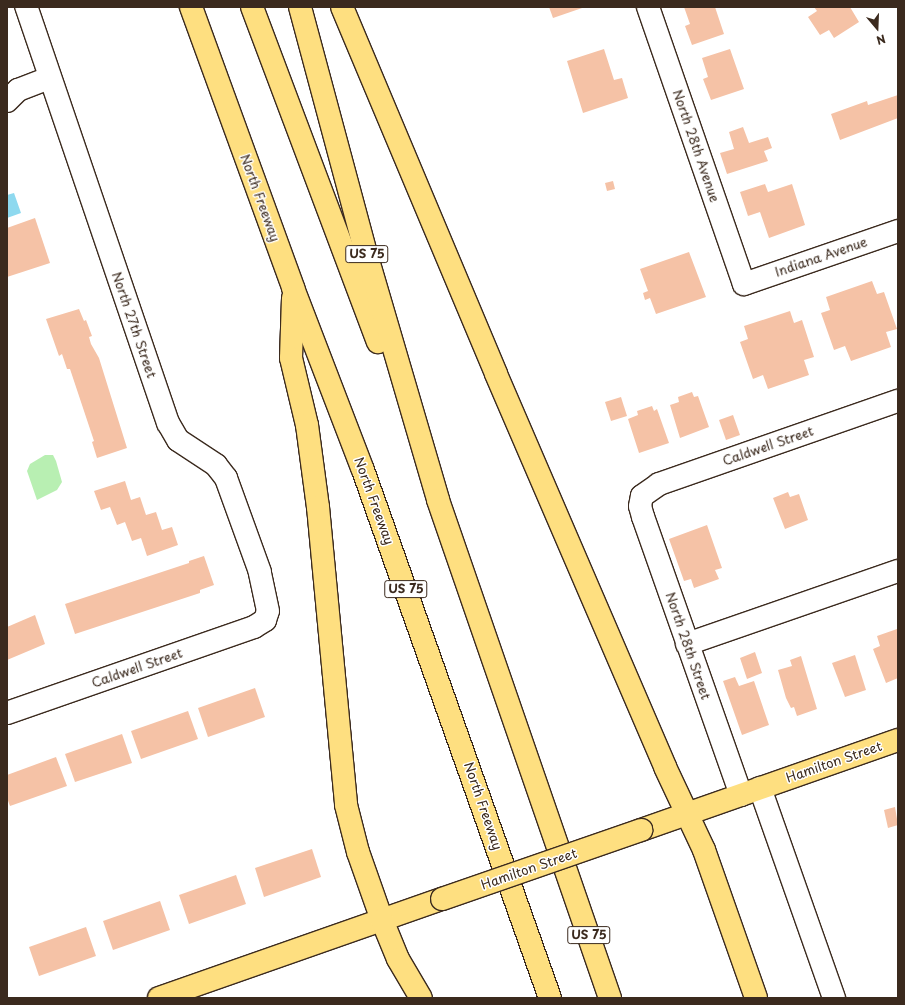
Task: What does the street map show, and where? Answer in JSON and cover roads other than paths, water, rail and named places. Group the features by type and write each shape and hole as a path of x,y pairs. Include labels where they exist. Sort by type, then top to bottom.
{"main road":[{"name":"North Freeway","path":"191,7 293,288 364,470 550,998"},
{"path":"252,7 438,500"},
{"name":"US 75","path":"300,7 368,260 438,500 610,998"},
{"path":"342,7 496,374 710,864 756,998"},
{"path":"293,288 291,358 307,425 318,500 343,787 354,837 382,920 398,959 421,998"},
{"name":"Hamilton Street","path":"159,998 898,740"}],"street":[{"name":"North 27th Street","path":"26,7 168,423 174,436 216,465 226,478 265,590 268,603 265,620"},
{"name":"North 28th Avenue","path":"648,7 744,284"},
{"path":"7,101 18,90 50,78"},
{"name":"Indiana Avenue","path":"744,284 898,230"},
{"name":"Caldwell Street","path":"642,496 659,484 898,401"},
{"name":"North 28th Street","path":"642,496 640,506 643,517 687,644 751,792 834,998"},
{"path":"687,644 898,571"},
{"name":"Caldwell Street","path":"7,713 254,627 265,620"}],"water":[{"path":"14,193 21,213 7,218 7,195"}]}
